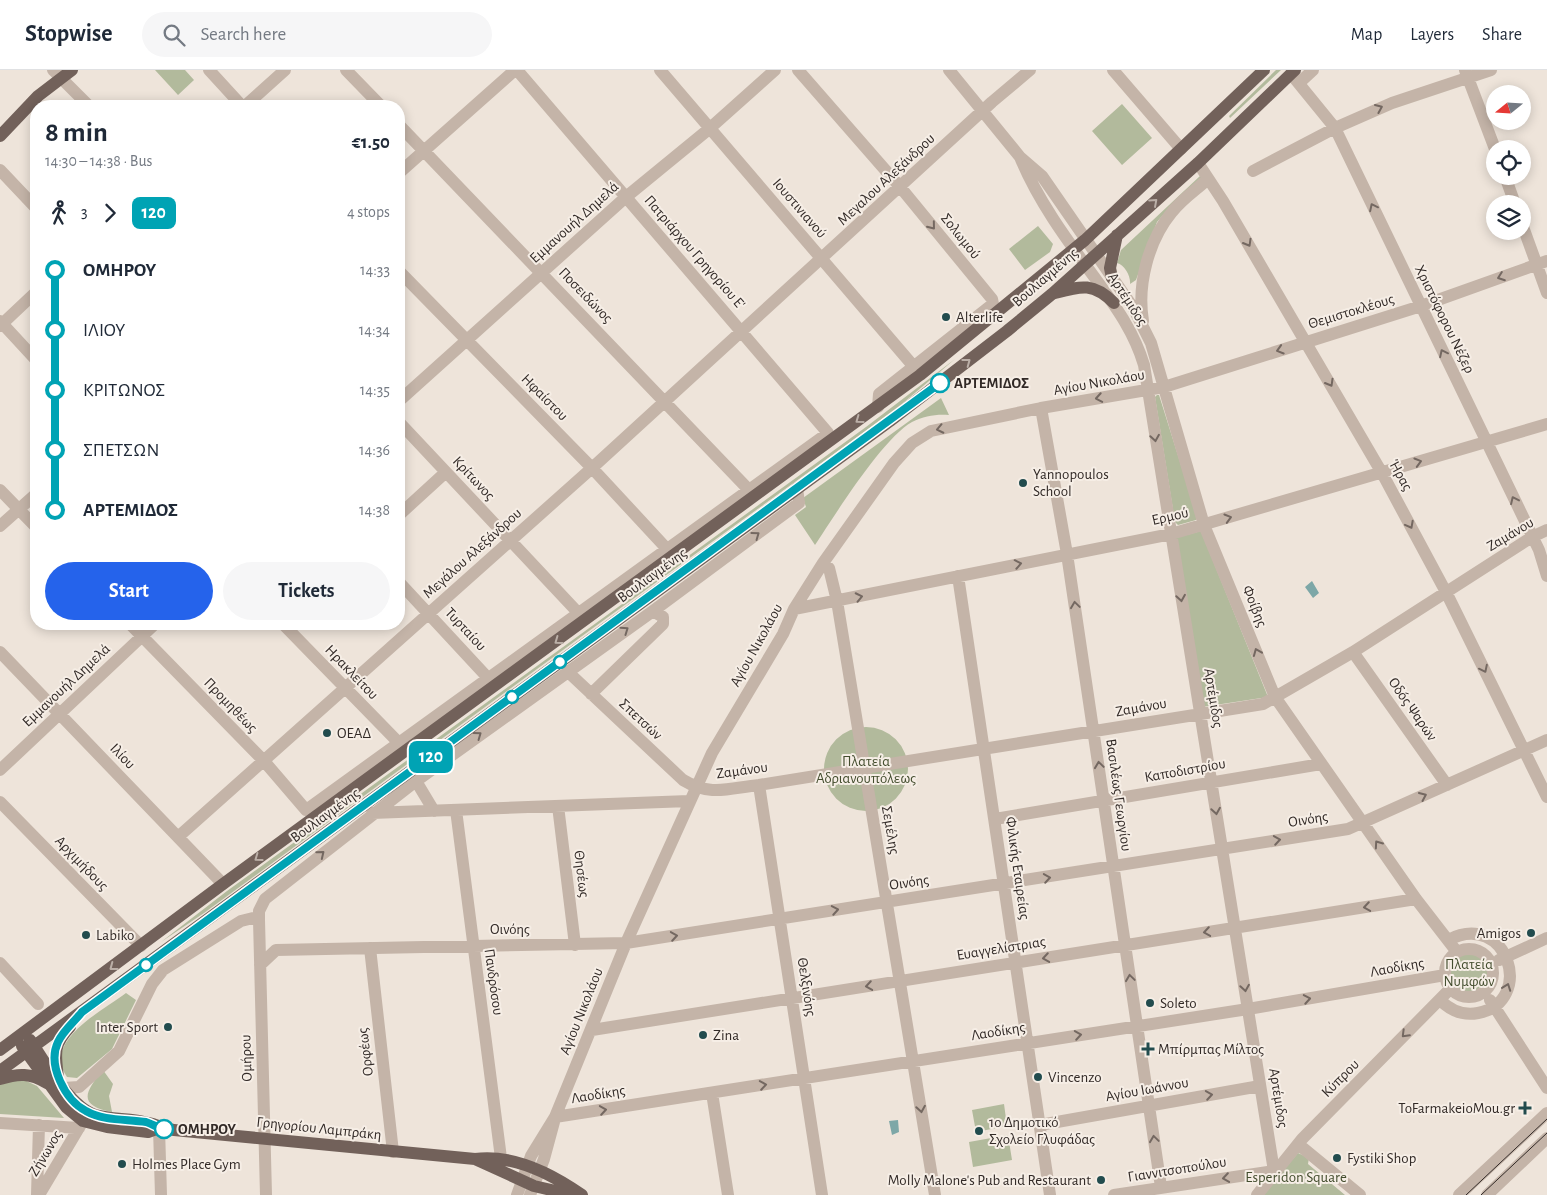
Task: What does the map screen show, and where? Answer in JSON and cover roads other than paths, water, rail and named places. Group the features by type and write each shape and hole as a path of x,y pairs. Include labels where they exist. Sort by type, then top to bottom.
{"main road":[{"path":"34,100 57,74 72,70"},
{"name":"Βουλιαγμένης","path":"0,1050 582,617 738,503 878,406 995,316 1080,245 1264,70"},
{"name":"Βουλιαγμένης","path":"0,1072 153,959 593,646 797,488 1007,332 1295,76"},
{"path":"0,136 30,104"},
{"path":"1115,282 1110,268 1117,235"},
{"path":"1052,294 1085,286 1104,293 1114,303"},
{"path":"972,323 995,316"},
{"path":"57,1084 55,1051 57,1043 82,1012"},
{"path":"21,1035 57,1084 74,1102 83,1120"},
{"path":"0,1079 15,1074 29,1074 57,1084"},
{"name":"Γρηγορίου Λαμπράκη","path":"83,1120 109,1118 149,1123 159,1128 264,1139 476,1159 500,1158 540,1171 582,1195"},
{"name":"Γρηγορίου Λαμπράκη","path":"476,1159 522,1180 532,1190 572,1195"}],"street":[{"path":"209,70 237,100"},
{"path":"250,100 285,70"},
{"path":"346,70 375,100"},
{"path":"405,168 516,70"},
{"name":"Πατριάρχου Γρηγορίου E'","path":"516,70 828,433 749,490"},
{"name":"Ιουστινιανού","path":"660,70 914,368"},
{"name":"Εμμανουήλ Δημελά","path":"405,396 626,197 775,70"},
{"name":"Σολωμού","path":"798,70 901,188 992,300 992,308 880,394 878,406"},
{"path":"949,70 984,110 1020,157 1042,176 1080,245"},
{"name":"Μεγαλου Αλεξάνδρου","path":"741,331 1030,70"},
{"path":"1112,70 1181,149"},
{"path":"1295,76 1313,70"},
{"path":"1253,171 1335,128 1392,103 1467,74 1491,70"},
{"path":"57,74 83,100"},
{"path":"1467,74 1492,140"},
{"name":"Χριστόφορου Νέζερ","path":"1295,76 1335,128 1532,537 1547,576"},
{"name":"Ποσειδώνος","path":"405,131 665,400 749,490"},
{"name":"Ήρας","path":"1198,163 1306,342 1382,473 1447,594 1547,797"},
{"path":"0,170 30,202"},
{"path":"1144,326 1141,305 1142,284 1151,253 1165,221 1182,201 1208,179"},
{"path":"1530,240 1542,263 1547,292"},
{"name":"Φοίβης","path":"1080,245 1095,255 1144,326 1164,387 1204,525 1275,697 1416,899 1457,952"},
{"name":"Αρτέμιδος","path":"1080,245 1085,264 1114,303 1139,350 1171,534 1274,1171"},
{"name":"Θεμιστοκλέους","path":"1164,387 1421,306 1542,263"},
{"name":"Ηφαίστου","path":"405,277 592,468 667,549"},
{"path":"1115,282 1130,288 1142,284"},
{"path":"30,297 1,324 30,354"},
{"name":"Μεγάλου Αλεξάνδρου","path":"178,837 511,541 741,331"},
{"name":"Αγίου Νικολάου","path":"517,1195 527,1167 555,1117 626,943 712,754 783,634 794,609 823,563 894,463 912,443 931,431 1041,408 1164,387"},
{"name":"Βασιλέως Γεωργίου","path":"1041,408 1067,554 1162,1187"},
{"name":"Ερμού","path":"794,609 1171,534 1547,424"},
{"name":"Κρίτωνος","path":"405,428 582,617"},
{"path":"405,510 446,472"},
{"path":"57,1084 74,1089 85,1083 119,1051 152,984 163,970 241,921 253,918 258,920 261,904 282,884 416,780 567,671 593,646 653,611 799,503 797,488"},
{"path":"0,490 30,521"},
{"path":"638,576 667,549 738,503 749,490"},
{"path":"0,526 30,499"},
{"name":"Ζαμάνου","path":"696,788 707,791 759,785 1263,704 1353,652 1447,594 1532,537 1547,530"},
{"name":"Σεμέλης","path":"823,563 829,568 836,601 935,1195"},
{"name":"Φιλικής Εταιρείας","path":"958,576 1050,1195"},
{"name":"Τυρταίου","path":"405,588 488,678"},
{"path":"591,694 663,624 662,617 653,611"},
{"path":"399,743 488,678 582,617"},
{"name":"Προμηθέως","path":"136,630 264,761 306,810 399,743"},
{"name":"Εμμανουήλ Δημελά","path":"0,770 148,630"},
{"name":"Ηρακλείτου","path":"289,630 399,743"},
{"name":"Ιλίου","path":"0,652 223,884"},
{"name":"Οδóς Ψαρών","path":"1353,652 1447,785"},
{"name":"Σπετσών","path":"567,671 683,780 696,788"},
{"name":"Οινόης","path":"260,965 276,950 626,943 780,920 887,901 1004,885 1348,829 1547,740"},
{"name":"Καποδιστρίου","path":"994,819 1321,764"},
{"path":"416,780 434,811"},
{"name":"Θελξινόης","path":"759,785 822,1195"},
{"path":"371,814 689,801"},
{"name":"Αρχιμήδους","path":"0,802 141,946"},
{"name":"Θησέως","path":"558,806 575,945"},
{"name":"Πανδρόσου","path":"456,810 500,1158"},
{"path":"273,874 282,884"},
{"name":"Ευαγγελίστριας","path":"592,1030 1416,899"},
{"name":"Ομήρου","path":"258,920 266,1195"},
{"path":"1440,1000 1451,1009 1466,1014 1480,1013 1494,1006 1503,996 1509,984 1510,970 1506,956 1496,943 1481,935 1464,934 1448,940"},
{"path":"1491,964 1547,938"},
{"name":"Ορφέως","path":"370,948 393,1152"},
{"path":"1467,949 1478,951 1491,964 1492,979 1484,992 1470,997 1463,996 1451,988 1445,975 1448,962 1457,952 1467,949"},
{"path":"153,959 163,970"},
{"path":"0,963 38,1004"},
{"name":"Λαοδίκης","path":"555,1117 1248,1009 1445,975"},
{"name":"Κύπρου","path":"1257,1195 1274,1171 1298,1144 1451,988"},
{"path":"1484,992 1547,1088"},
{"path":"83,1120 81,1095 85,1083"},
{"name":"Αγίου Ιωάννου","path":"1040,1125 1149,1104 1260,1086"},
{"path":"712,1092 728,1195"},
{"path":"1459,1195 1547,1113"},
{"name":"Αγίου Νικολάου","path":"532,1190 552,1134 555,1117"},
{"name":"Γρηγορίου Λαμπράκη","path":"0,1123 40,1125 83,1120"},
{"name":"Ζήνωνος","path":"38,1195 83,1120"},
{"path":"38,1195 40,1125"},
{"path":"159,1128 161,1195"},
{"path":"1487,1195 1547,1138"},
{"path":"1298,1144 1360,1195"},
{"name":"Γιαννιτσοπούλου","path":"1114,1195 1274,1171"}],"water":[{"path":"1312,581 1319,593 1313,598 1305,587"},
{"path":"898,1120 899,1132 892,1135 889,1121"}],"tram line":[{"path":"1466,1195 1547,1119"},
{"path":"1481,1195 1547,1133"}],"place":[{"name":"Alterlife","path":"946,317"},
{"name":"ΑΡΤΕΜΙΔΟΣ","path":"940,383"},
{"name":"Yannopoulos School","path":"1023,483"},
{"name":"ΟΕΑΔ","path":"327,733"},
{"name":"Amigos","path":"1531,933"},
{"name":"Labiko","path":"86,935"},
{"name":"Soleto","path":"1150,1003"},
{"name":"Inter Sport","path":"168,1027"},
{"name":"Zina","path":"703,1035"},
{"name":"Μπίρμπας Μίλτος","path":"1148,1049"},
{"name":"Vincenzo","path":"1038,1077"},
{"name":"ToFarmakeioMou.gr","path":"1525,1108"},
{"name":"ΟΜΗΡΟΥ","path":"164,1129"},
{"name":"1ο Δημοτικό Σχολείο Γλυφάδας","path":"979,1131"},
{"name":"Fystiki Shop","path":"1337,1158"},
{"name":"Holmes Place Gym","path":"122,1164"},
{"name":"Molly Malone's Pub and Restaurant","path":"1101,1180"}],"park label":[{"name":"Πλατεία Αδριανουπόλεως","path":"866,770"},
{"name":"Πλατεία Νυμφών","path":"1469,972"},
{"name":"Esperidon Square","path":"1296,1177"}]}
